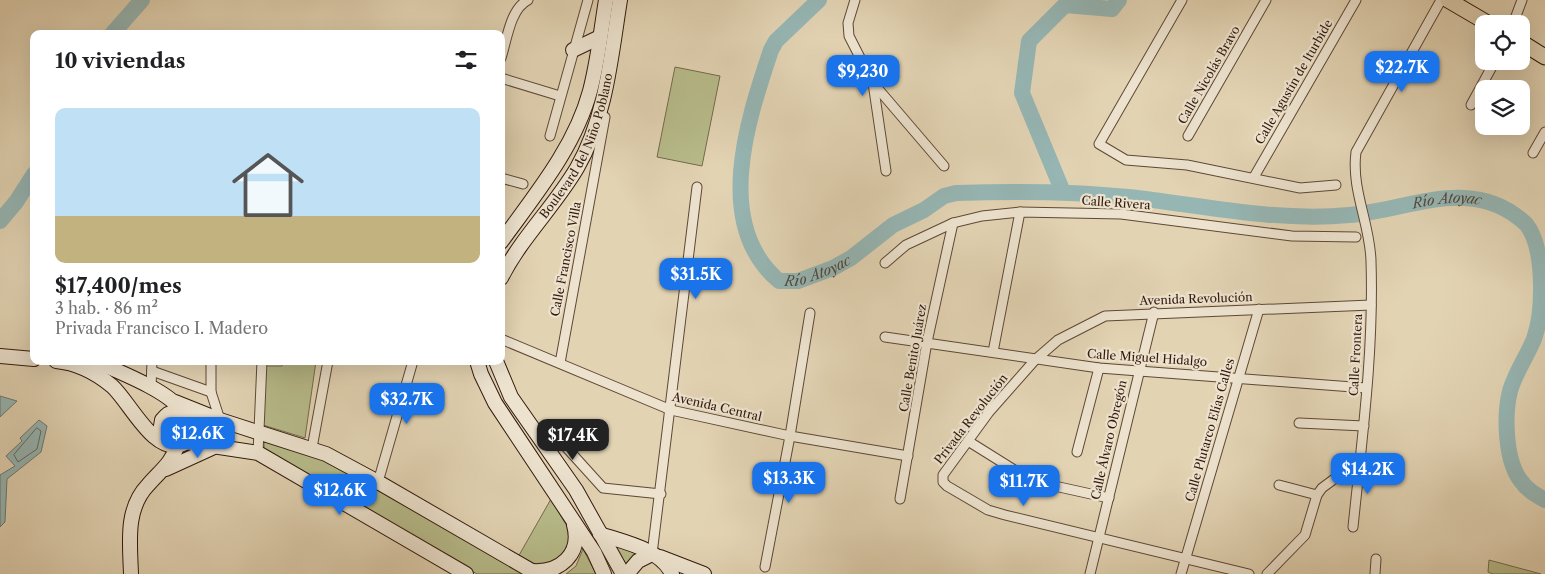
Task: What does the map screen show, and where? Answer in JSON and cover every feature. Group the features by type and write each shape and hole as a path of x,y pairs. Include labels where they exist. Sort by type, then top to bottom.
{"main road":[{"path":"1448,0 1475,15"},
{"path":"1530,48 1545,57"}],"street":[{"path":"550,136 588,0"},
{"name":"Boulevard del Niño Poblano","path":"505,236 561,158 590,92 606,0"},
{"name":"Boulevard del Niño Poblano","path":"505,271 523,242 562,192 578,167 590,140 608,74 620,0"},
{"path":"855,0 848,24 853,46 873,83 944,166"},
{"path":"1182,0 1099,144 1126,160 1188,165 1254,177 1300,188 1336,185"},
{"name":"Calle Nicolás Bravo","path":"1188,136 1266,0"},
{"name":"Calle Agustín de Iturbide","path":"1254,177 1356,0"},
{"name":"Calle Frontera","path":"1353,527 1364,426 1372,259 1356,186 1354,164 1360,141 1441,0"},
{"path":"1517,15 1522,0"},
{"path":"505,48 524,2"},
{"path":"573,50 600,37"},
{"path":"1470,105 1490,70"},
{"path":"505,79 560,96"},
{"path":"873,83 886,171"},
{"name":"Calle Francisco Villa","path":"560,364 606,117"},
{"path":"1533,153 1545,132"},
{"path":"505,179 523,184"},
{"path":"652,554 661,494 697,187"},
{"path":"993,352 1020,212"},
{"name":"Calle Rivera","path":"885,264 906,245 953,223 982,216 1020,212 1121,214 1292,236 1356,237"},
{"name":"Calle Benito Juárez","path":"900,499 927,342 953,223"},
{"name":"Avenida Revolución","path":"1035,360 1058,340 1105,316 1154,312 1371,305"},
{"name":"Calle Plutarco Elías Calles","path":"1181,574 1259,309"},
{"name":"Calle Álvaro Obregón","path":"1090,574 1138,370 1154,312"},
{"path":"765,567 790,436 810,313"},
{"name":"Calle Miguel Hidalgo","path":"885,337 1099,368 1366,388"},
{"name":"Avenida Central","path":"505,341 671,410 790,436 908,456"},
{"path":"0,347 30,350"},
{"path":"0,356 30,359"},
{"name":"Privada Revolución","path":"1035,360 989,412 943,475 943,482 988,510 1100,537"},
{"path":"76,365 81,366 100,378 123,398 150,434 156,439 178,444 230,447 258,453 466,574"},
{"path":"103,365 151,388 185,410 312,448 378,482 535,573 557,568 567,561 574,551 576,539 575,526 570,515"},
{"path":"211,365 211,392 220,420"},
{"path":"258,453 262,365"},
{"path":"312,448 327,365"},
{"path":"378,482 412,365"},
{"path":"479,365 495,403 594,552 604,574"},
{"path":"498,365 511,397 576,490 623,574"},
{"path":"151,388 152,366 211,392"},
{"path":"1077,452 1099,368"},
{"path":"178,444 160,432 162,420 171,412 185,410"},
{"path":"165,469 178,444 193,430 191,420 185,410"},
{"path":"1298,423 1364,426"},
{"path":"968,441 1032,480 1108,498"},
{"path":"565,446 603,488 661,494"},
{"path":"130,574 131,516 136,500 147,485 165,469 216,447"},
{"path":"1266,574 1305,535 1317,496 1330,481 1360,460"},
{"path":"1279,485 1317,496"},
{"path":"600,534 704,574"},
{"path":"1100,537 1249,574"},
{"path":"627,574 638,561 652,554"},
{"path":"652,554 667,566 672,574"},
{"path":"1375,574 1376,559"}],"green space":[{"path":"675,67 720,76 702,166 657,157"},
{"path":"315,365 305,438 263,425 263,366"},
{"path":"264,442 291,446 330,461 525,574 477,574 369,509 269,453 264,448"},
{"path":"551,499 572,535 572,545 554,565 532,564 518,557"},
{"path":"612,541 638,553 639,556 627,568"},
{"path":"583,549 596,574 566,574 576,566"},
{"path":"1489,560 1541,574 1493,574 1488,572"}],"water":[{"path":"0,396 17,401 0,417"},
{"path":"39,420 47,426 41,452 7,479 5,522 0,527 0,475 15,466 6,456 22,441 20,438"}],"waterway":[{"name":"Río Atoyac","path":"116,30 142,0"},
{"name":"Río Atoyac","path":"819,0 776,41 771,50 753,107 741,170 741,201 746,231 758,258 779,281 798,281 833,268 851,258 893,225 924,210 944,196 956,193 1042,192 1107,195 1238,212 1321,217 1372,212 1440,199 1463,198 1485,201 1506,209 1526,224 1537,248 1541,279 1540,312 1534,339 1510,391 1507,412 1507,438 1512,462 1521,481 1526,487 1545,500"},
{"name":"Río Atoyac","path":"1063,192 1022,93 1029,41 1065,5 1112,9 1119,0"},
{"name":"Río Atoyac","path":"0,221 16,202 30,180"}]}
